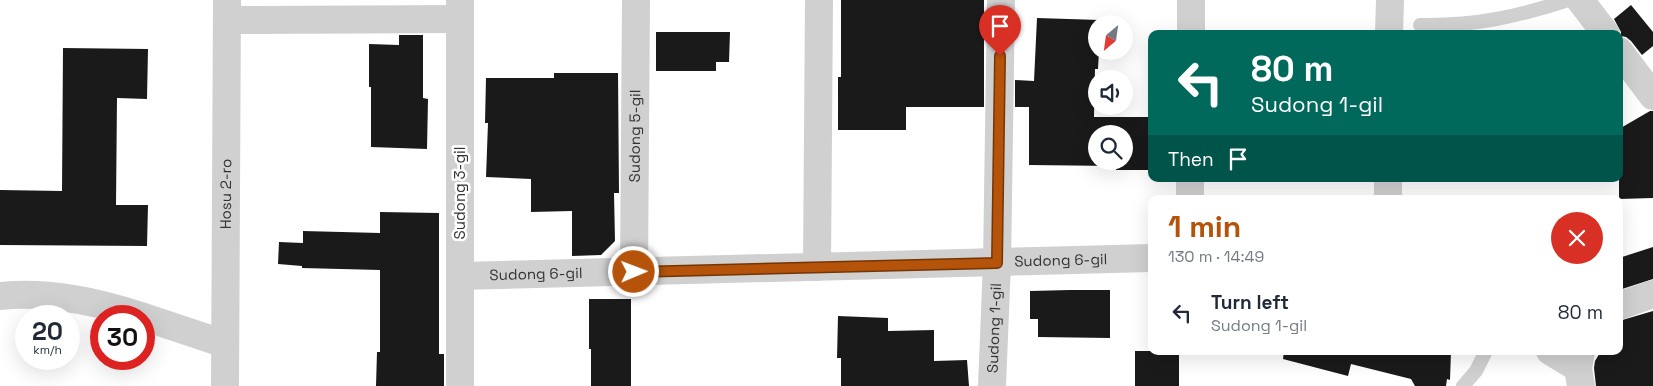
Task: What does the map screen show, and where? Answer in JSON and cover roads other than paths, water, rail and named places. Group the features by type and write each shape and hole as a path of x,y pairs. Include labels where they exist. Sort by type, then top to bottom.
{"street":[{"name":"Sudong 5-gil","path":"634,272 636,0"},
{"path":"817,267 819,0"},
{"name":"Sudong 1-gil","path":"992,386 997,263 1001,0"},
{"path":"1191,0 1191,30"},
{"path":"1389,30 1390,0"},
{"path":"1580,0 1603,30"},
{"path":"227,10 460,10"},
{"name":"Hosu 2-ro","path":"225,386 227,10"},
{"name":"Sudong 3-gil","path":"460,10 460,386"},
{"path":"1623,56 1653,96"},
{"path":"1190,182 1190,195"},
{"path":"1388,182 1388,195"},
{"name":"Sudong 6-gil","path":"460,276 1148,258"},
{"path":"0,296 34,294 58,296 100,305"},
{"path":"1623,305 1653,294"},
{"path":"155,321 225,344"},
{"path":"1557,355 1580,368"}],"lane":[{"path":"1420,25 1449,26 1483,23 1531,12 1568,0"},
{"path":"1463,386 1476,371 1484,355"}]}
